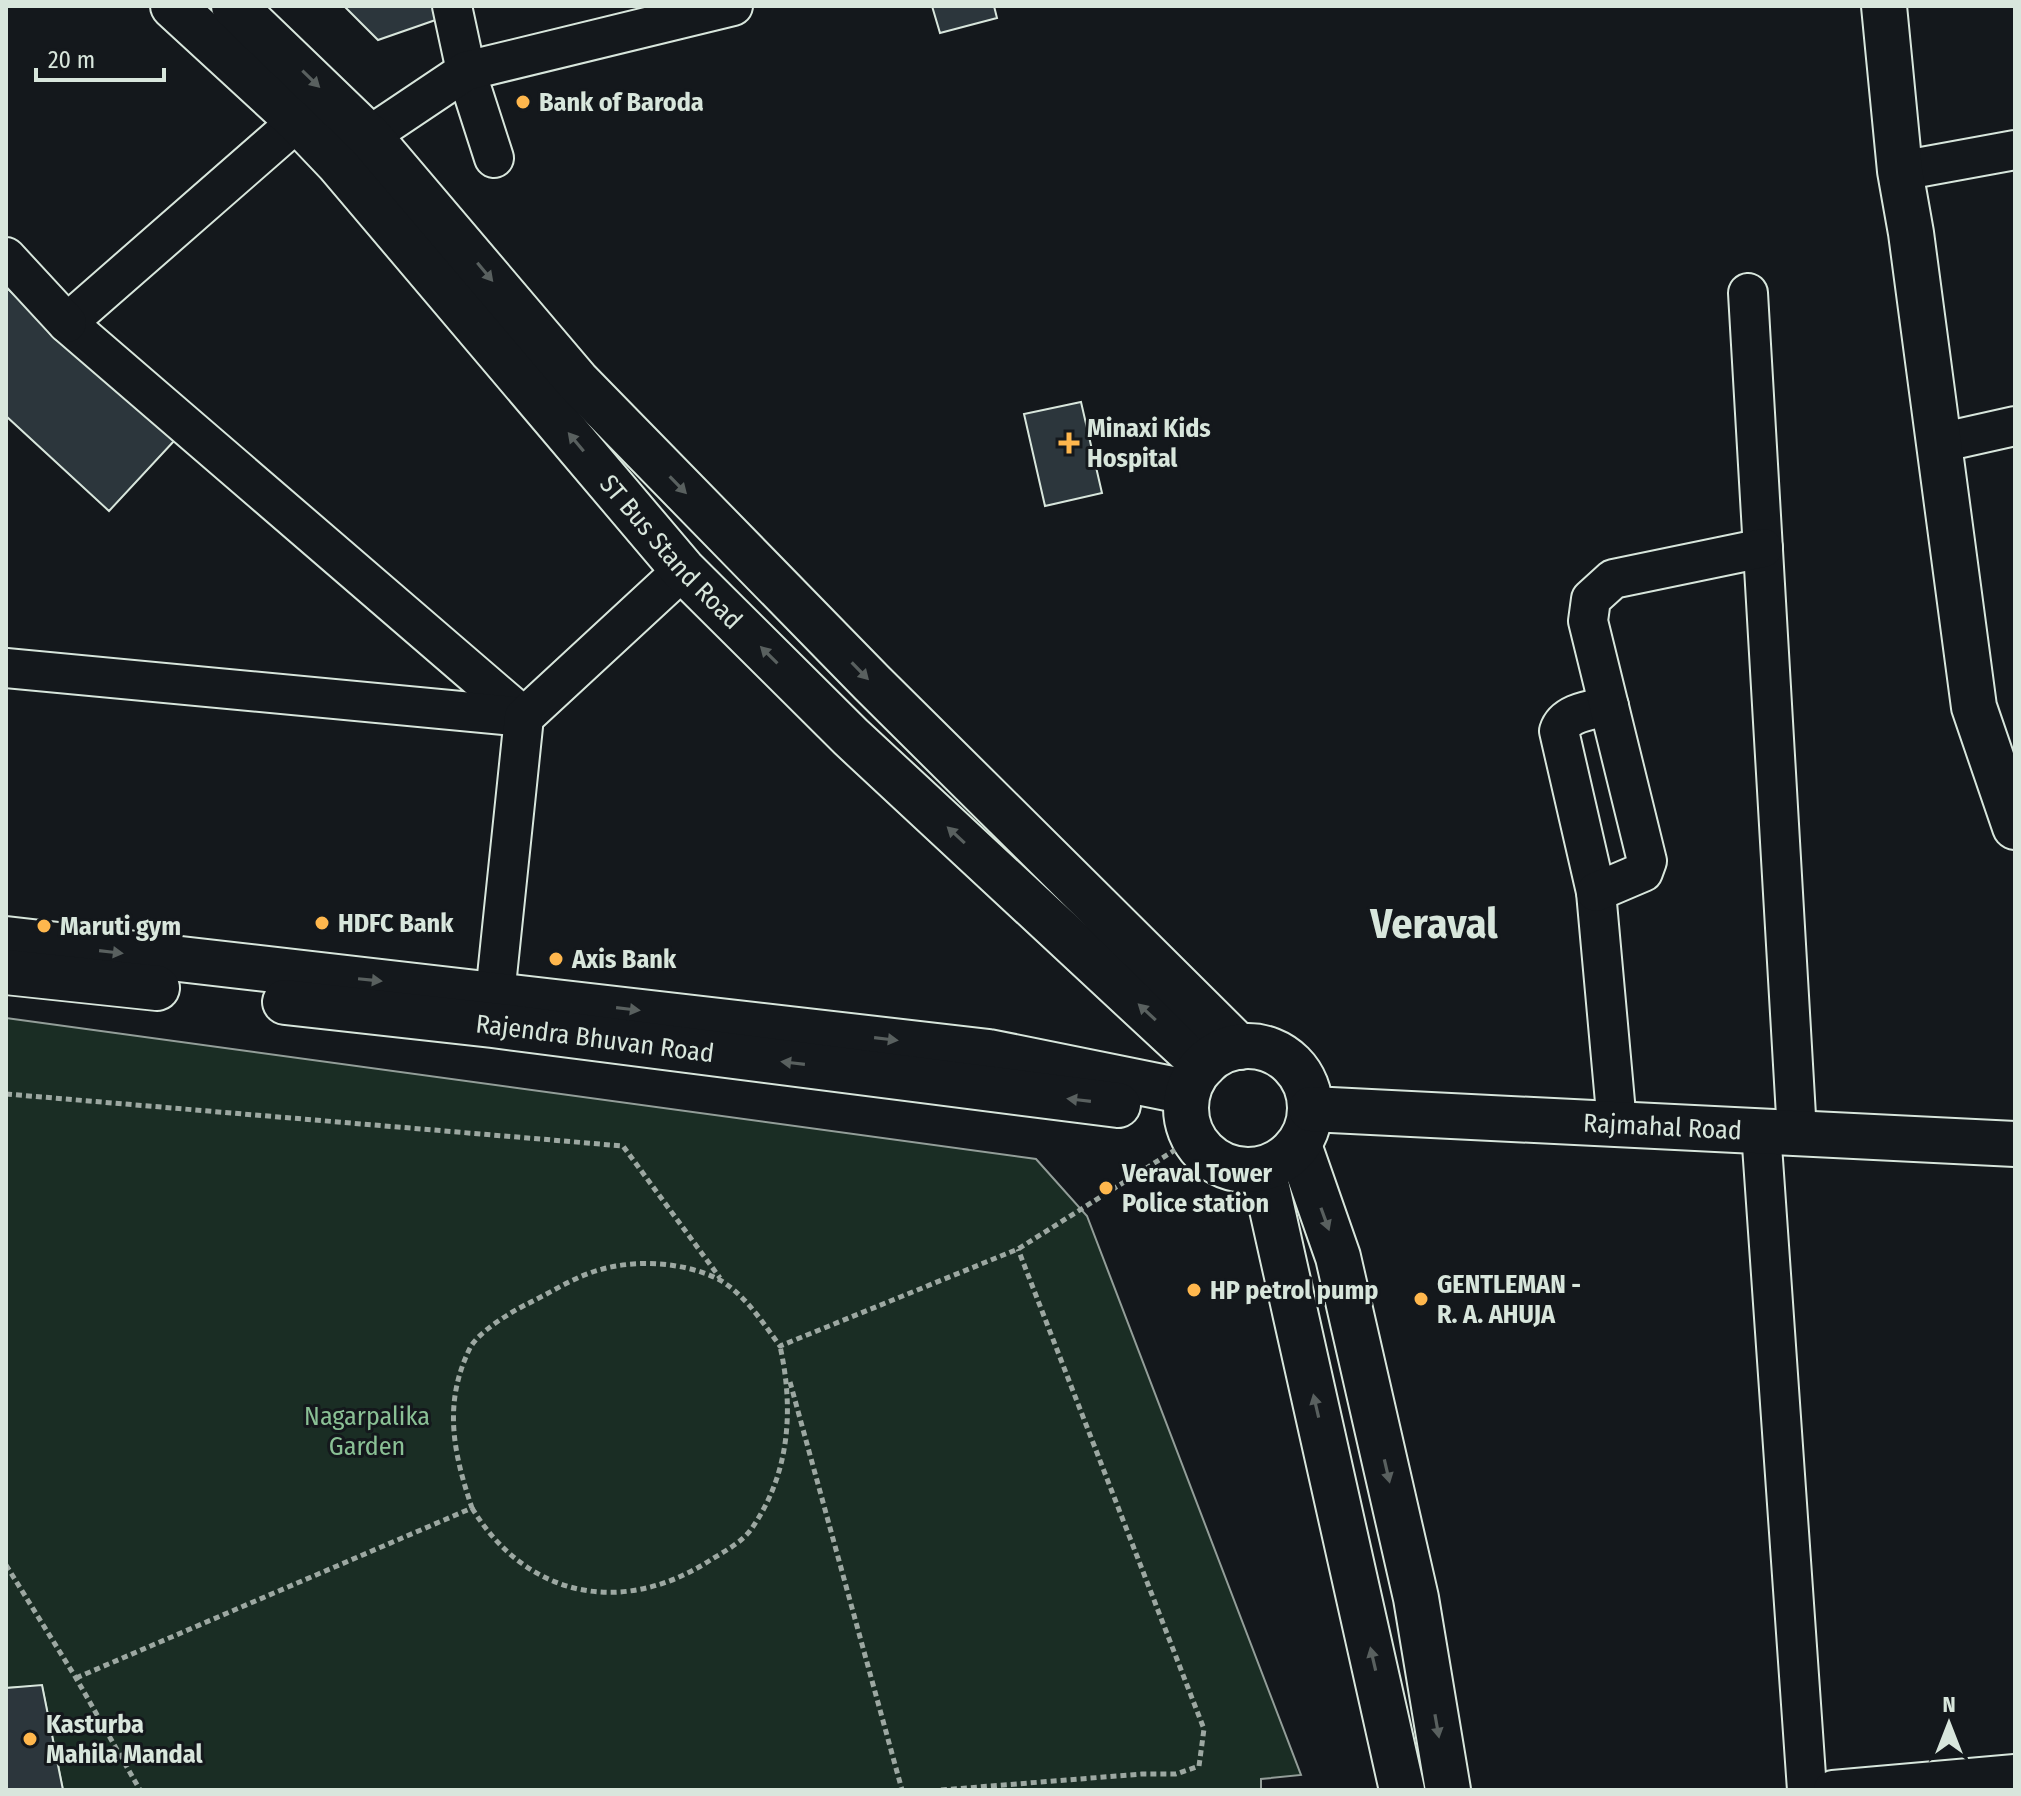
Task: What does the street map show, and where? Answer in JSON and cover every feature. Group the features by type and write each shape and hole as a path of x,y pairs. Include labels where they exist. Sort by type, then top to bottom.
{"main road":[{"name":"ST Bus Stand Road","path":"173,6 298,121 354,149 861,672 1201,1091"},
{"name":"ST Bus Stand Road","path":"234,6 354,149 683,570 1201,1091"},
{"path":"1884,6 1900,171 1911,233 1974,707 2015,827"},
{"path":"6,939 178,976"},
{"name":"Rajendra Bhuvan Road","path":"6,972 178,976 1201,1091"},
{"path":"1305,1127 1283,1160 1263,1169 1241,1171 1221,1164 1203,1152 1201,1091 1248,1045 1268,1049 1286,1058 1299,1072 1308,1089 1305,1127 1342,1272 1416,1598 1448,1790"},
{"name":"Rajmahal Road","path":"1305,1127 1617,1124 2015,1144"},
{"path":"1263,1169 1402,1790"}],"street":[{"path":"452,6 466,71 494,158"},
{"path":"354,149 466,71 733,6"},
{"path":"67,323 298,121"},
{"path":"1900,171 2015,150"},
{"path":"6,257 67,323 524,717"},
{"path":"1748,293 1763,548 1779,1132 1807,1790"},
{"path":"1939,443 2015,426"},
{"path":"1596,892 1643,872 1647,861 1588,621 1591,599 1613,579 1763,548"},
{"path":"493,1009 524,717 683,570"},
{"path":"6,668 524,717"},
{"path":"1609,706 1576,714 1561,724 1559,731 1596,892 1617,1124"},
{"path":"1833,1790 2015,1774"}],"path":[{"path":"780,1346 1018,1249 1201,1091"},
{"path":"6,1094 623,1146 721,1280 750,1307 780,1346 902,1790"},
{"path":"941,1790 1176,1774 1199,1766 1203,1750 1204,1729 1018,1249"},
{"path":"721,1280 689,1267 645,1264 599,1270 508,1314 472,1345 455,1385 453,1428 460,1473 472,1508 486,1532 507,1554 557,1584 586,1592 626,1592 694,1570 750,1531 770,1498 781,1469 789,1398 780,1346"},
{"path":"76,1678 472,1508"},
{"path":"6,1565 140,1790"}],"green space":[{"name":"Nagarpalika Garden","path":"6,1018 1036,1159 1087,1216 1301,1775 1261,1779 1261,1790 63,1790 42,1686 6,1688"}],"building":[{"path":"344,6 473,6 473,7 378,40"},
{"path":"932,6 994,6 997,18 940,33"},
{"path":"6,287 174,441 109,511 6,416"},
{"path":"1081,402 1102,493 1045,506 1024,414"},
{"name":"Kasturba Mahila Mandal","path":"42,1685 63,1790 6,1790 6,1688"}],"place":[{"name":"Bank of Baroda","path":"523,102"},
{"name":"Minaxi Kids Hospital","path":"1069,443"},
{"name":"HDFC Bank","path":"322,923"},
{"name":"Maruti gym","path":"44,926"},
{"name":"Axis Bank","path":"556,959"},
{"name":"Veraval Tower Police station","path":"1106,1188"},
{"name":"HP petrol pump","path":"1194,1290"},
{"name":"GENTLEMAN - R. A. AHUJA","path":"1421,1299"},
{"name":"Kasturba Mahila Mandal","path":"30,1739"}],"district":[{"name":"Veraval","path":"1434,924"}]}
